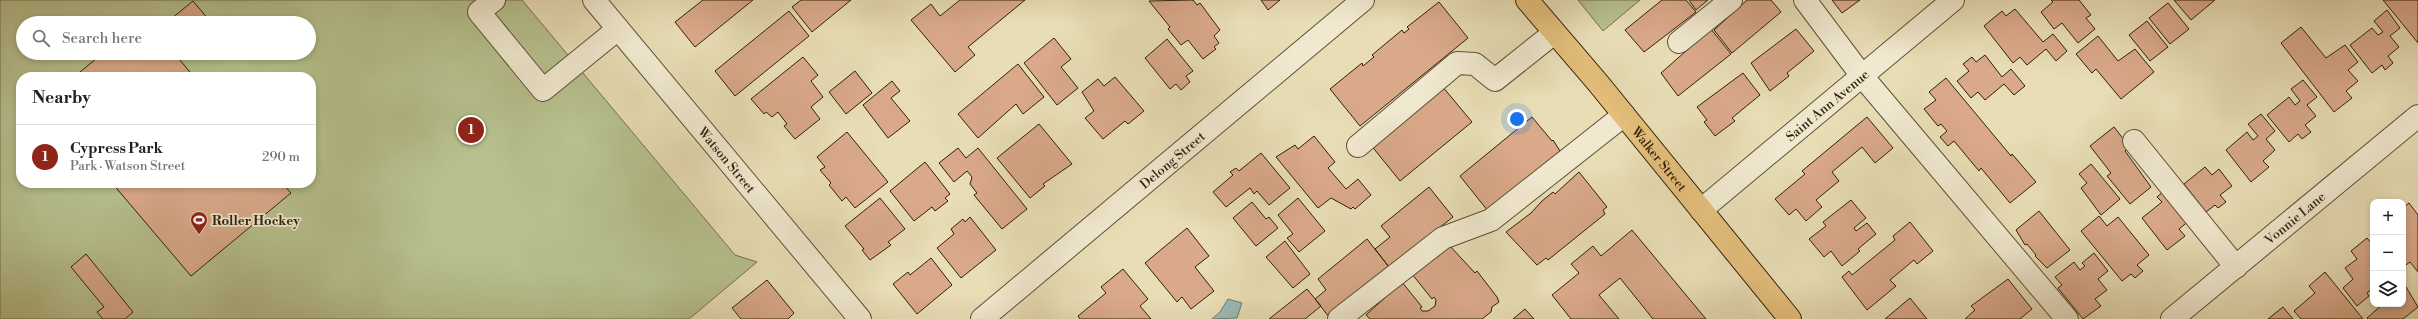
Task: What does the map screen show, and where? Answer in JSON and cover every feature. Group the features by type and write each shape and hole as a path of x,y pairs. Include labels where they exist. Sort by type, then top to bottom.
{"main road":[{"name":"Walker Street","path":"1527,0 1624,115 1790,319"}],"street":[{"path":"494,0 479,12 543,90 618,29"},
{"name":"Watson Street","path":"594,0 860,319"},
{"name":"Delong Street","path":"982,319 1363,0"},
{"path":"1680,42 1731,0"},
{"path":"1805,0 1862,76 2067,319"},
{"name":"Saint Ann Avenue","path":"1701,210 1953,0"},
{"path":"1358,146 1457,63 1476,64 1495,80 1554,33"},
{"path":"1339,319 1443,238 1491,220 1624,115"},
{"name":"Vonnie Lane","path":"2172,319 2418,116"},
{"path":"2134,141 2236,267"}],"green space":[{"path":"0,0 522,0 735,255 757,262 689,319 0,319"},
{"path":"1578,0 1640,0 1603,31"}],"water":[{"path":"1228,299 1242,303 1237,318 1212,319 1220,312"}],"building":[{"path":"703,0 753,0 695,47 675,22"},
{"path":"801,0 851,0 812,32 792,7"},
{"path":"960,0 1025,0 968,47 975,55 955,72 911,20 931,4 940,16"},
{"path":"1193,0 1197,5 1200,3 1220,30 1214,36 1219,43 1214,47 1216,49 1203,59 1188,40 1181,45 1168,29 1170,27 1149,1"},
{"path":"1261,0 1280,0 1268,10"},
{"path":"1662,0 1686,0 1696,12 1644,52 1625,30"},
{"path":"1689,0 1708,0 1696,10"},
{"path":"1747,0 1771,0 1781,12 1732,53 1714,30"},
{"path":"1832,0 1860,0 1842,13"},
{"path":"2051,0 2079,0 2091,15 2086,18 2095,29 2078,43 2062,23 2054,29 2041,12 2053,2"},
{"path":"2174,0 2215,0 2191,20"},
{"path":"2383,0 2418,0 2418,43"},
{"path":"193,1 206,16 175,16"},
{"path":"1439,2 1468,38 1360,126 1330,89 1362,63 1363,66 1374,57 1372,55 1402,30 1404,33 1409,29 1407,27"},
{"path":"2168,3 2189,29 2170,44 2149,18"},
{"path":"2015,9 2043,42 2053,34 2067,51 2056,61 2046,49 2027,65 2020,57 2013,63 1984,26 2002,11 2006,16"},
{"path":"2387,10 2400,28 2390,36 2399,47 2388,56 2393,63 2385,70 2382,65 2372,73 2350,45 2372,28 2378,35 2383,32 2374,21"},
{"path":"789,11 809,36 735,96 715,71"},
{"path":"2147,21 2168,47 2150,61 2129,35"},
{"path":"2301,27 2326,58 2345,45 2358,62 2348,70 2358,81 2346,91 2352,98 2334,112 2281,43"},
{"path":"1711,29 1731,54 1678,96 1661,73"},
{"path":"1796,29 1814,51 1787,73 1789,76 1770,91 1751,63"},
{"path":"2098,36 2118,61 2135,49 2154,72 2121,99 2096,69 2092,73 2076,54"},
{"path":"1054,38 1071,59 1061,67 1078,88 1057,105 1024,63"},
{"path":"1167,39 1193,71 1186,76 1190,82 1181,90 1176,84 1170,89 1145,58"},
{"path":"1985,55 2002,77 2011,69 2025,86 2014,95 2004,84 1985,100 1978,92 1971,98 1957,81 1969,71 1963,64 1972,57 1976,62"},
{"path":"803,57 818,75 811,81 823,97 811,107 820,119 795,139 784,126 787,124 778,112 772,117 766,112 764,114 751,99"},
{"path":"95,60 180,60 190,72 80,72"},
{"path":"1018,64 1044,97 1023,114 1016,104 978,138 958,114"},
{"path":"855,71 872,93 846,114 829,92"},
{"path":"1743,73 1760,95 1732,118 1735,121 1715,136 1704,122 1707,120 1697,107"},
{"path":"1115,77 1144,111 1128,124 1125,121 1103,139 1085,118 1094,111 1082,92 1098,79 1104,86"},
{"path":"1946,78 2011,156 2012,154 2036,182 2010,203 1981,168 1979,171 1954,141 1948,146 1940,137 1947,131 1941,124 1938,126 1924,109 1936,100 1929,92"},
{"path":"2303,80 2317,97 2307,105 2316,116 2305,125 2311,132 2302,139 2298,134 2289,142 2267,115 2289,97 2295,105 2300,101 2291,89"},
{"path":"892,81 900,91 891,98 910,121 888,138 863,105"},
{"path":"1442,86 1472,122 1400,181 1370,144"},
{"path":"2261,114 2275,131 2266,139 2275,150 2263,161 2269,167 2251,182 2226,150 2247,132 2253,140 2258,136 2248,124"},
{"path":"1532,117 1552,141 1553,140 1560,151 1488,211 1460,176"},
{"path":"1867,117 1893,148 1875,163 1862,147 1832,172 1839,181 1816,200 1822,207 1806,221 1796,209 1789,215 1775,199 1805,174 1802,171"},
{"path":"1039,124 1072,164 1043,184 1045,186 1030,198 997,158"},
{"path":"2114,127 2128,145 2129,148 2125,151 2151,187 2130,204 2107,176 2111,173 2090,146"},
{"path":"847,132 888,182 855,208 846,197 842,201 829,185 831,183 820,170 825,167 817,157"},
{"path":"1314,136 1335,162 1328,168 1346,189 1358,179 1371,195 1355,209 1353,207 1351,209 1331,198 1318,208 1276,157 1295,145 1298,149"},
{"path":"958,148 966,158 978,148 1027,209 1002,229 974,195 977,193 970,184 972,177 967,171 954,182 939,163"},
{"path":"1261,153 1290,188 1269,205 1257,191 1254,194 1250,188 1226,207 1213,192 1233,175 1230,172 1236,168 1239,171"},
{"path":"925,162 950,194 945,198 948,201 935,211 932,207 914,221 890,191"},
{"path":"2091,164 2120,199 2101,215 2081,188 2087,183 2079,174"},
{"path":"2205,167 2212,175 2219,169 2232,186 2220,195 2226,202 2218,208 2215,205 2206,212 2184,184"},
{"path":"1579,172 1607,207 1603,210 1605,214 1548,260 1546,258 1537,265 1506,232 1531,213 1553,192 1555,194"},
{"path":"1429,187 1453,217 1389,267 1375,249 1390,237 1381,226"},
{"name":"Roller Hockey","path":"116,188 286,188 291,193 191,276"},
{"path":"2165,190 2190,220 2179,229 2185,236 2167,250 2142,218 2162,202 2157,197"},
{"path":"880,198 905,229 888,242 891,245 870,260 862,250 864,249 845,226"},
{"path":"1298,198 1325,231 1299,252 1287,238 1293,234 1278,215"},
{"path":"1851,200 1866,218 1854,228 1856,231 1867,223 1876,234 1858,249 1860,251 1842,266 1831,251 1824,257 1809,239 1826,226 1823,222"},
{"path":"1252,202 1266,219 1269,217 1278,228 1256,246 1233,218"},
{"path":"2409,203 2418,215 2418,272 2410,262 2406,265 2406,206"},
{"path":"2039,211 2070,250 2047,268 2035,256 2036,255 2027,244 2025,245 2016,230"},
{"path":"2099,216 2107,226 2118,217 2149,255 2137,265 2143,271 2135,278 2131,274 2122,281 2081,231"},
{"path":"970,217 996,250 961,278 937,248 954,234 951,229 963,219 965,222"},
{"path":"1910,222 1933,251 1917,264 1914,260 1890,280 1896,286 1867,310 1842,277 1849,271 1852,275 1895,240 1893,236"},
{"path":"1187,228 1209,256 1195,267 1214,291 1191,309 1182,297 1177,302 1145,263"},
{"path":"1632,230 1706,319 1653,319 1620,278 1599,295 1619,319 1571,319 1552,295 1579,273 1571,264 1593,246 1601,256"},
{"path":"2367,238 2370,242 2370,290 2367,293 2369,296 2357,306 2343,288 2353,279 2345,268 2357,259 2351,251"},
{"path":"1367,239 1389,267 1329,317 1315,299 1326,290 1318,279"},
{"path":"1285,241 1310,274 1293,288 1266,257"},
{"path":"1450,246 1475,273 1477,271 1497,297 1499,302 1492,307 1491,312 1482,319 1370,319 1366,315 1402,282 1422,307 1420,308 1422,311 1428,311 1435,306 1436,300 1434,297 1432,299 1412,274 1433,255 1436,258"},
{"path":"2094,253 2108,271 2098,279 2107,290 2095,299 2101,306 2083,319 2058,288 2062,285 2055,277 2074,262 2080,270 2085,266 2082,263"},
{"path":"86,254 133,312 125,319 103,319 97,312 104,307 71,267"},
{"path":"931,258 952,285 917,314 893,284 908,272 910,275"},
{"path":"1123,269 1148,299 1140,306 1151,319 1080,319 1078,316 1106,293 1101,287"},
{"path":"2325,272 2363,319 2301,319 2294,311 2315,293 2309,286"},
{"path":"2008,279 2032,309 2020,319 1965,319 1975,310 1971,306"},
{"path":"767,280 794,313 788,319 741,319 732,308"},
{"path":"2406,287 2418,307 2403,319 2367,318 2380,307 2406,307"},
{"path":"1307,289 1321,306 1305,319 1269,319"},
{"path":"1910,298 1927,319 1885,319"},
{"path":"2283,307 2293,319 2268,319"},
{"path":"1525,309 1534,319 1513,319"}],"place":[{"name":"Cypress Park","path":"471,130"},
{"name":"Roller Hockey","path":"199,235"}]}
